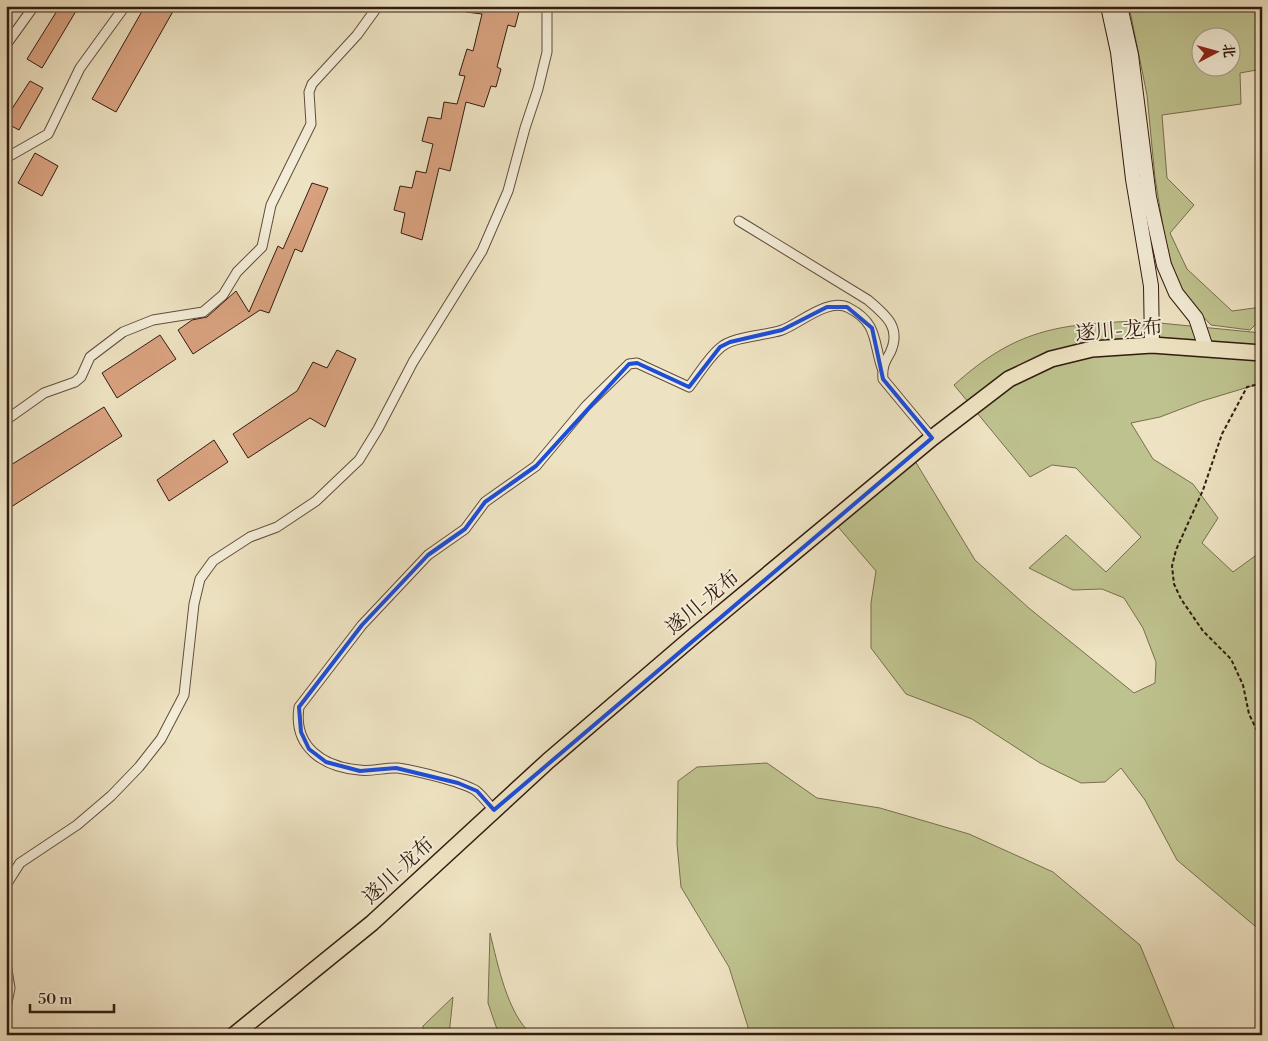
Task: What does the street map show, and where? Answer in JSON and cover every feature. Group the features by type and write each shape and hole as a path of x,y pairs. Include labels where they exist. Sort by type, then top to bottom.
{"main road":[{"name":"遂川-龙布","path":"234,1035 372,923 494,810 673,654 932,438 1009,379 1051,360 1092,349 1152,345 1262,353"}],"street":[{"path":"6,46 34,6"},
{"path":"6,158 48,134 80,68 125,6"},
{"path":"6,420 44,393 75,382 81,377 90,357 123,332 153,320 203,312 223,295 237,272 262,247 272,205 311,124 309,92 312,84 357,35 378,6"},
{"path":"6,885 20,863 76,825 111,796 139,767 161,739 184,695 194,604 200,579 213,561 250,537 277,527 316,501 359,460 378,429 413,362 482,251 508,191 547,52 547,6"},
{"path":"1108,6 1118,52 1133,179 1152,286 1152,345"},
{"path":"1120,6 1131,54 1149,197 1164,265 1176,293 1196,318 1206,348"},
{"path":"739,221 868,300 887,316 893,325 895,335 882,368"},
{"path":"494,810 477,791 458,783 396,768 353,769 326,762 309,749 301,732 298,718 300,707 362,625 428,555 465,529 485,502 536,466 586,406 629,364 637,363 689,386 720,348 730,342 782,330 827,307 848,307 872,328 882,368 883,380 932,438"},
{"path":"6,964 10,988 6,1008"}],"path":[{"path":"1262,384 1247,387 1222,434 1203,490 1176,550 1172,566 1174,584 1181,599 1203,631 1231,659 1243,685 1249,714 1262,741 1261,759 1257,774 1262,796"}],"highlighted area":[{"path":"827,307 847,307 863,318 872,328 883,379 932,438 494,810 477,791 458,783 396,768 360,771 326,762 309,749 301,732 299,707 362,625 428,555 465,529 485,502 536,466 629,364 637,363 689,387 720,347 730,342 782,330"}],"green space":[{"path":"1129,6 1262,6 1262,69 1240,73 1241,104 1162,115 1167,178 1194,205 1170,233 1187,269 1232,311 1262,307 1262,318 1250,330 1211,325 1180,292 1166,245 1155,178 1147,95"},
{"path":"1139,321 1262,333 1262,383 1202,401 1160,417 1131,423 1153,459 1193,484 1218,518 1202,543 1233,572 1262,551 1262,932 1177,860 1145,800 1121,768 1105,782 1081,783 1040,763 972,719 906,694 871,648 871,603 876,571 833,521 912,456 975,560 1030,609 1134,693 1155,683 1156,662 1143,628 1124,598 1102,589 1073,590 1029,568 1066,535 1106,572 1141,537 1076,468 1052,465 1030,477 954,385 976,366 998,352 1018,341 1039,333 1085,324"},
{"path":"767,763 817,798 880,808 969,834 1053,872 1140,945 1177,1035 747,1035 748,1027 729,967 681,887 677,844 678,781 697,767"},
{"path":"490,933 500,974 510,1001 523,1026 532,1035 499,1035 488,1003"},
{"path":"453,997 449,1035 423,1035 423,1026"}],"building":[{"path":"60,6 79,6 42,68 27,59"},
{"path":"145,6 176,6 116,112 92,99"},
{"path":"466,6 515,6 520,8 515,27 508,25 497,67 501,69 496,87 491,86 484,107 466,102 450,171 439,168 422,240 401,233 405,213 394,210 400,186 412,188 416,171 426,173 433,144 422,141 428,117 441,119 444,102 457,104 465,76 459,75 467,49 473,51 482,14 466,12"},
{"path":"30,81 43,88 19,130 6,123 6,118"},
{"path":"35,153 58,166 42,196 18,183"},
{"path":"312,183 328,188 302,252 295,249 269,313 260,310 193,354 178,330 192,320 207,317 236,291 249,312 278,246 283,249"},
{"path":"160,335 176,359 117,398 102,373"},
{"path":"337,350 356,359 325,427 310,418 248,458 233,434 297,391 313,362 327,368"},
{"path":"104,407 122,436 11,507 6,501 6,468"},
{"path":"214,440 228,462 169,501 157,480"}]}
